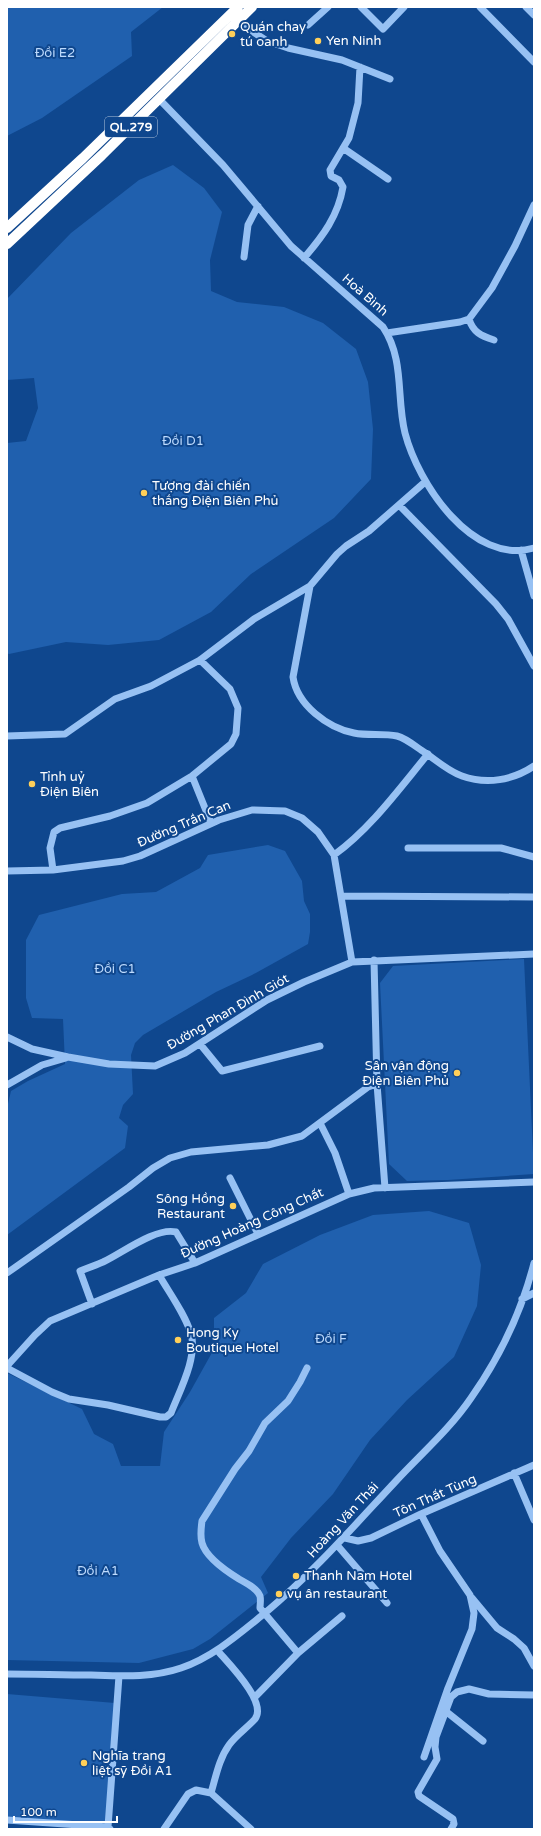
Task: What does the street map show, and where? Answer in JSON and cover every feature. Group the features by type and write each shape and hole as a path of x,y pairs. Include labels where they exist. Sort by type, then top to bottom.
{"highway":[{"name":"QL.279","path":"8,224 83,158 244,8"},
{"name":"QL.279","path":"7,244 159,99 234,18"}],"street":[{"path":"308,25 328,7"},
{"path":"361,7 383,29 404,7"},
{"path":"480,7 534,62"},
{"path":"526,7 534,15"},
{"path":"234,18 267,41 288,48 342,60 390,79"},
{"path":"304,258 326,232 342,194 343,187 339,180 331,176 330,170 349,138 358,103 360,66"},
{"name":"Hoà Bình","path":"159,99 223,165 291,246 383,327 396,353 399,367 402,421 410,451 425,482 441,505 470,533 497,547 521,550 534,548"},
{"path":"343,148 388,179"},
{"path":"387,333 469,319 492,288 515,246 534,205"},
{"path":"244,257 248,225 258,206"},
{"path":"469,319 476,332 485,338 494,340"},
{"path":"7,736 65,734 115,699 151,686 200,660 254,619 310,586 337,554 400,506 425,482"},
{"path":"400,506 496,604 508,619 534,666"},
{"path":"521,550 534,596"},
{"path":"310,586 293,677 294,685 306,706 331,725 355,733 398,736 461,776 480,780 504,780 525,772 534,766"},
{"path":"52,870 50,848 54,832 60,828 110,816 147,803 192,776 231,744 236,734 238,708 230,689 200,660"},
{"path":"334,855 355,838 382,809 428,754"},
{"path":"192,776 211,823"},
{"name":"Đường Trần Can","path":"7,871 52,870 123,861 140,856 211,823 252,810 285,811 302,818 318,832 334,855 352,962"},
{"path":"408,848 501,848 534,857"},
{"path":"342,896 534,897"},
{"name":"Đường Phan Đình Giót","path":"7,1037 32,1049 68,1057 109,1064 155,1066 200,1044 267,1000 304,982 352,962 534,954"},
{"path":"374,960 377,1084 385,1188"},
{"path":"200,1044 222,1072 320,1046"},
{"path":"7,1085 42,1065 68,1057"},
{"path":"7,1273 130,1187 153,1168 170,1158 191,1152 268,1145 288,1141 302,1136 368,1087 377,1084"},
{"path":"320,1123 332,1147 349,1194"},
{"path":"230,1178 258,1234"},
{"name":"Đường Hoàng Công Chất","path":"7,1367 34,1336 50,1322 159,1275 195,1263 349,1194 385,1188 534,1182"},
{"path":"92,1304 80,1271 102,1262 156,1234 170,1230 176,1232 195,1263"},
{"name":"Hoàng Văn Thái","path":"7,1674 119,1676 167,1672 191,1664 217,1650 250,1626 291,1592 344,1538 443,1432 471,1399 502,1345 522,1299 534,1263"},
{"path":"7,1367 52,1392 69,1399 160,1417 168,1415 171,1413 184,1380 190,1360 192,1341 188,1326 159,1275"},
{"path":"522,1299 534,1293"},
{"path":"298,1653 260,1608 261,1598 253,1588 232,1574 205,1550 201,1542 201,1531 202,1521 228,1479 249,1451 265,1423 288,1400 307,1368"},
{"name":"Tôn Thất Tùng","path":"344,1538 358,1541 371,1538 421,1514 534,1465"},
{"path":"514,1473 534,1520"},
{"path":"421,1514 440,1551 470,1595 496,1628 514,1639 524,1648 534,1666"},
{"path":"337,1545 387,1603"},
{"path":"424,1757 444,1709 472,1629 474,1613 470,1595"},
{"path":"254,1698 298,1653 342,1616"},
{"path":"211,1793 217,1769 229,1744 257,1715 254,1698 245,1683 217,1650"},
{"path":"7,1820 25,1825 109,1828 119,1676"},
{"path":"451,1829 454,1824 453,1819 419,1796 418,1793 437,1759 435,1742 444,1709 454,1694 466,1689 490,1694 534,1695"},
{"path":"444,1709 483,1741"},
{"path":"164,1829 188,1794 196,1790 211,1793 251,1829"}],"green space":[{"name":"Đồi E2","path":"7,7 163,7 131,32 132,56 42,118 7,136"},
{"name":"Đồi D1","path":"173,165 204,188 222,212 210,260 211,291 237,302 284,307 323,323 356,349 368,382 373,429 371,479 334,518 251,574 211,612 159,640 108,645 66,642 9,654 7,653 7,443 26,441 38,408 34,378 7,380 7,299 71,233 139,180"},
{"name":"Đồi C1","path":"268,845 285,851 302,881 304,901 310,914 308,944 252,975 216,992 143,1035 135,1043 131,1055 133,1094 123,1105 119,1118 128,1126 125,1148 7,1235 7,1108 11,1091 28,1081 65,1064 63,1019 32,1018 26,998 26,940 39,915 122,894 156,892 200,868 208,855"},
{"name":"Sân vận động Điện Biên Phủ","path":"524,959 534,1174 448,1180 407,1181 389,1164 380,983 393,966"},
{"name":"Đồi F","path":"429,1211 469,1223 481,1265 477,1306 454,1357 407,1400 370,1440 333,1494 291,1538 261,1577 268,1593 210,1639 193,1649 139,1663 7,1660 7,1373 82,1409 94,1434 113,1444 121,1466 160,1466 164,1432 190,1392 214,1349 214,1318 246,1293 263,1264 320,1235 373,1215"},
{"path":"7,1694 115,1703 106,1826 7,1818"}],"place":[{"name":"Quán chay tú oanh","path":"232,34"},
{"name":"Yen Ninh","path":"318,41"},
{"name":"Tượng đài chiến thắng Điện Biên Phủ","path":"144,493"},
{"name":"Tỉnh uỷ Điện Biên","path":"32,784"},
{"name":"Sân vận động Điện Biên Phủ","path":"457,1073"},
{"name":"Sông Hồng Restaurant","path":"233,1206"},
{"name":"Hong Ky Boutique Hotel","path":"178,1340"},
{"name":"Thanh Nam Hotel","path":"296,1576"},
{"name":"vụ ân restaurant","path":"279,1594"},
{"name":"Nghĩa trang liệt sỹ Đồi A1","path":"84,1763"}],"park label":[{"name":"Đồi A1","path":"98,1571"}]}
